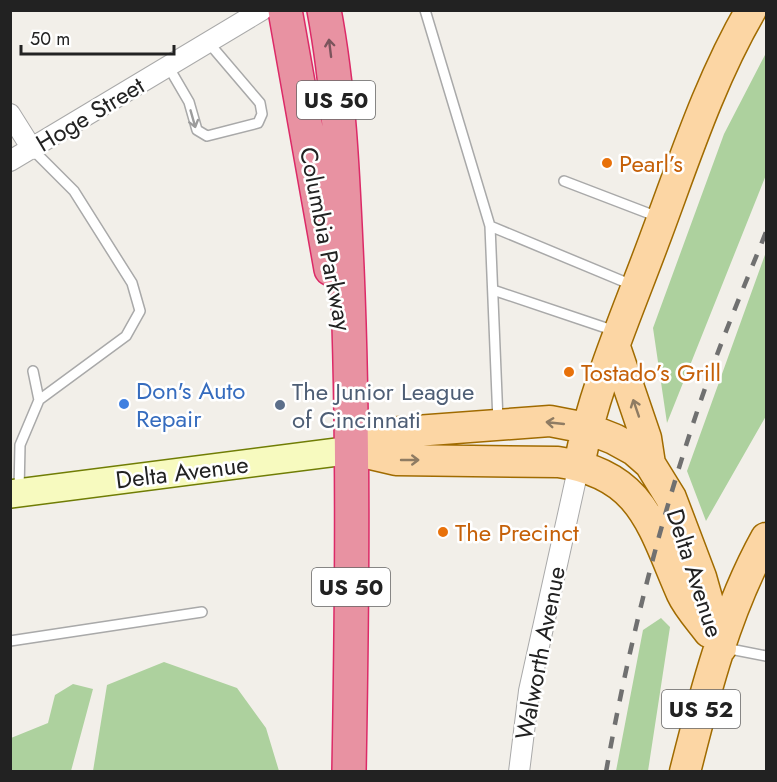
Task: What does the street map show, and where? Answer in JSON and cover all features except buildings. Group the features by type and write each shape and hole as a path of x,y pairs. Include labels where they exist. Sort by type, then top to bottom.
{"highway":[{"name":"Columbia Parkway","path":"285,10 324,240 351,361"},
{"path":"294,10 297,13 310,110 343,190"},
{"name":"Columbia Parkway","path":"324,10 341,145 351,361 353,450 350,771"}],"main road":[{"path":"579,465 586,428 637,287 716,81 751,10"},
{"path":"617,340 646,438 650,464"},
{"name":"Delta Avenue","path":"15,494 353,450 389,433 550,421 586,428 634,450 650,464 662,480 701,577 721,648"},
{"name":"Delta Avenue","path":"353,450 396,460 497,460 579,465 609,477 643,509 667,553 682,596 721,648"},
{"name":"US 52","path":"685,771 744,577 766,538"}],"street":[{"name":"Hoge Street","path":"10,161 262,10"},
{"path":"10,114 32,149"},
{"name":"Walworth Avenue","path":"519,771 529,691 579,465"}],"lane":[{"path":"425,10 490,226 498,426"},
{"path":"168,66 189,102 197,130 207,136 258,123 262,114 260,103 208,42"},
{"path":"15,494 20,445 39,400 126,336 140,311 132,284 74,191 32,149"},
{"path":"564,181 663,219"},
{"path":"490,226 637,287"},
{"path":"493,290 617,340"},
{"path":"33,371 39,400"},
{"path":"10,640 202,612"},
{"path":"721,648 766,656"}],"green space":[{"path":"766,53 766,175 667,423 653,328 724,134"},
{"path":"766,252 766,416 706,521 687,471"},
{"path":"661,618 670,627 648,771 616,771 643,630"},
{"path":"164,662 237,688 266,728 279,771 93,771 107,685"},
{"path":"73,684 93,689 71,771 11,771 11,738 48,723 55,695"}],"railway":[{"path":"606,772 651,565 680,463 714,363 766,232"}],"place":[{"name":"Pearl’s","path":"607,163"},
{"name":"Tostado’s Grill","path":"569,372"},
{"name":"Don's Auto Repair","path":"124,404"},
{"name":"The Junior League of Cincinnati","path":"280,405"},
{"name":"The Precinct","path":"443,532"}]}
